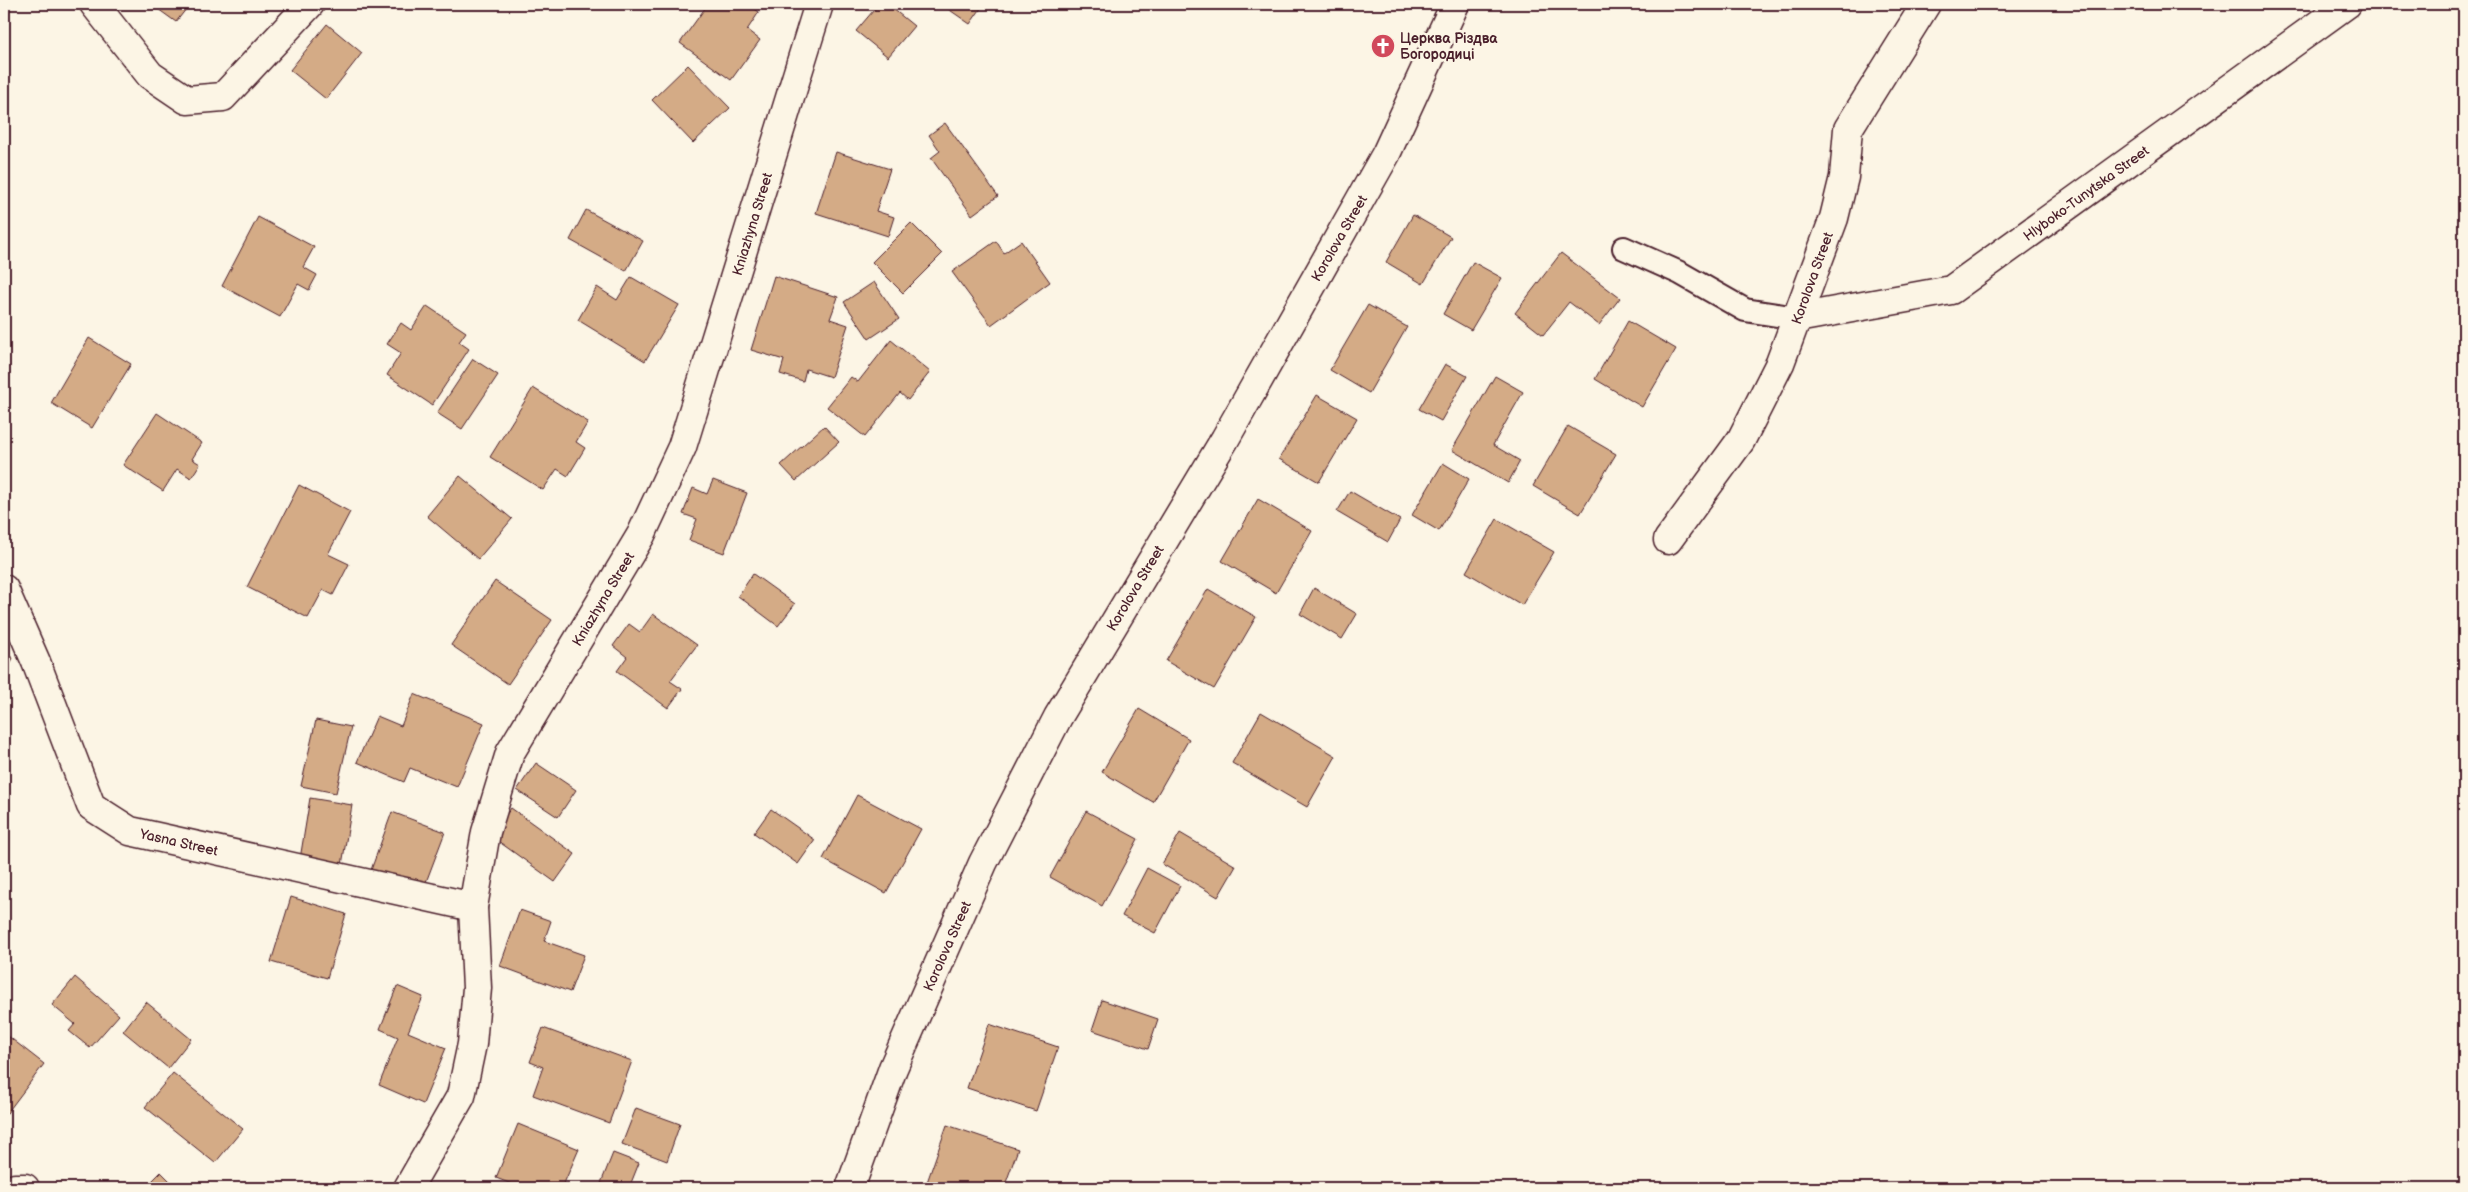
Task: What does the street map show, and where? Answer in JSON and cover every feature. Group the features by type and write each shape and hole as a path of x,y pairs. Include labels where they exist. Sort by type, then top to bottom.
{"street":[{"path":"94,4 150,75 187,100 223,97 310,4"},
{"name":"Kniazhyna Street","path":"408,1188 461,1096 472,1044 477,988 473,907 486,832 510,753 641,535 682,447 819,4"},
{"name":"Korolova Street","path":"850,1188 892,1068 983,864 1040,751 1058,717 1225,439 1386,154 1455,4"},
{"name":"Korolova Street","path":"1668,540 1741,440 1780,363 1834,218 1844,177 1848,129 1926,4"},
{"name":"Hlyboko-Tunytska Street","path":"1797,318 1951,290 2347,4"},
{"name":"Yasna Street","path":"4,589 36,662 91,806 130,831 473,907"},
{"path":"15,1188 25,1188"}],"lane":[{"path":"1624,248 1680,273 1745,310 1797,318"}],"building":[{"path":"151,4 190,4 176,22"},
{"path":"708,4 748,4 759,12 747,30 760,40 731,80 680,43"},
{"path":"879,4 887,4 914,26 888,57 856,31"},
{"path":"941,4 984,4 970,24"},
{"path":"327,24 362,53 326,99 290,70"},
{"path":"688,65 730,108 693,143 652,100"},
{"path":"945,123 998,196 972,215 931,158 940,151 929,135"},
{"path":"836,152 890,169 876,211 894,217 888,236 816,213"},
{"path":"586,210 643,241 626,271 570,240"},
{"path":"1413,215 1451,237 1423,284 1386,262"},
{"path":"258,217 314,247 303,267 317,275 309,290 298,284 280,317 222,286"},
{"path":"911,223 942,254 903,293 872,262"},
{"path":"996,241 1004,253 1021,241 1050,282 991,325 952,272"},
{"path":"1561,253 1620,298 1599,325 1569,302 1543,335 1515,313"},
{"path":"1473,262 1502,278 1471,330 1443,314"},
{"path":"774,276 838,297 830,319 848,325 831,377 806,369 803,381 780,374 784,360 751,350"},
{"path":"631,277 679,305 645,361 578,320 597,287 617,300"},
{"path":"874,282 899,319 869,339 844,302"},
{"path":"1368,305 1407,327 1369,393 1330,370"},
{"path":"427,306 466,332 459,342 469,349 432,405 387,375 401,353 387,344 401,323 411,330"},
{"path":"1628,321 1676,349 1642,407 1595,379"},
{"path":"89,338 131,364 92,428 51,403"},
{"path":"891,340 930,372 908,400 900,393 865,437 827,407 851,377 858,382"},
{"path":"473,359 498,375 462,429 437,413"},
{"path":"1445,364 1467,376 1441,421 1419,409"},
{"path":"1495,376 1523,392 1493,445 1520,461 1508,483 1452,450"},
{"path":"533,388 588,422 576,442 585,448 568,476 557,469 543,490 490,457"},
{"path":"1317,395 1357,418 1319,482 1279,459"},
{"path":"157,413 202,443 192,459 200,464 191,478 177,469 163,491 123,465"},
{"path":"824,426 839,442 796,481 781,465"},
{"path":"1568,426 1616,454 1580,514 1533,486"},
{"path":"1443,463 1469,479 1439,531 1412,515"},
{"path":"460,476 512,519 478,559 427,516"},
{"path":"713,480 747,493 724,553 689,540 697,519 683,514 693,488 707,494"},
{"path":"299,485 350,512 328,554 349,564 333,595 323,590 308,618 247,587"},
{"path":"1350,491 1400,520 1388,542 1337,512"},
{"path":"1258,499 1312,531 1276,593 1222,561"},
{"path":"1497,519 1554,552 1522,605 1466,572"},
{"path":"753,574 795,604 778,626 738,596"},
{"path":"495,581 552,620 508,684 451,645"},
{"path":"1314,588 1357,614 1342,639 1300,614"},
{"path":"1208,589 1256,617 1214,689 1166,661"},
{"path":"653,614 697,645 670,681 682,689 668,708 617,671 627,657 613,646 629,624 640,632"},
{"path":"4,653 13,658 4,676"},
{"path":"414,694 484,723 457,787 410,768 404,782 357,762 377,716 401,726"},
{"path":"1139,709 1189,739 1153,802 1102,772"},
{"path":"1261,712 1336,756 1307,807 1232,763"},
{"path":"316,720 351,727 336,793 301,786"},
{"path":"536,763 576,790 558,817 517,790"},
{"path":"857,795 921,829 886,893 823,859"},
{"path":"310,798 352,805 342,865 300,859"},
{"path":"511,808 575,854 555,882 491,836"},
{"path":"771,809 815,840 798,864 754,833"},
{"path":"1086,811 1138,839 1102,906 1050,877"},
{"path":"392,812 445,832 423,890 371,870"},
{"path":"1180,833 1236,866 1218,897 1162,864"},
{"path":"1147,868 1180,886 1155,933 1122,916"},
{"path":"291,897 346,914 327,978 271,962"},
{"path":"520,910 551,921 544,941 584,955 570,992 500,966"},
{"path":"75,977 119,1015 90,1048 69,1031 75,1024 52,1005"},
{"path":"397,986 423,997 408,1032 446,1048 423,1104 379,1085 398,1037 380,1029"},
{"path":"1102,1000 1158,1019 1148,1049 1092,1030"},
{"path":"146,1002 191,1039 168,1068 123,1031"},
{"path":"989,1024 1058,1047 1036,1111 967,1088"},
{"path":"543,1028 632,1061 609,1123 533,1095 543,1067 530,1062"},
{"path":"8,1036 44,1064 4,1117 4,1042"},
{"path":"173,1073 243,1129 215,1163 145,1107"},
{"path":"636,1108 680,1124 667,1161 622,1144"},
{"path":"518,1124 579,1149 562,1188 522,1188 496,1178"},
{"path":"947,1125 1018,1149 1004,1188 925,1188"},
{"path":"613,1153 639,1163 629,1188 614,1188 601,1183"},
{"path":"161,1172 177,1188 145,1188"}],"place":[{"name":"Церква Різдва Богородиці","path":"1383,46"}]}
